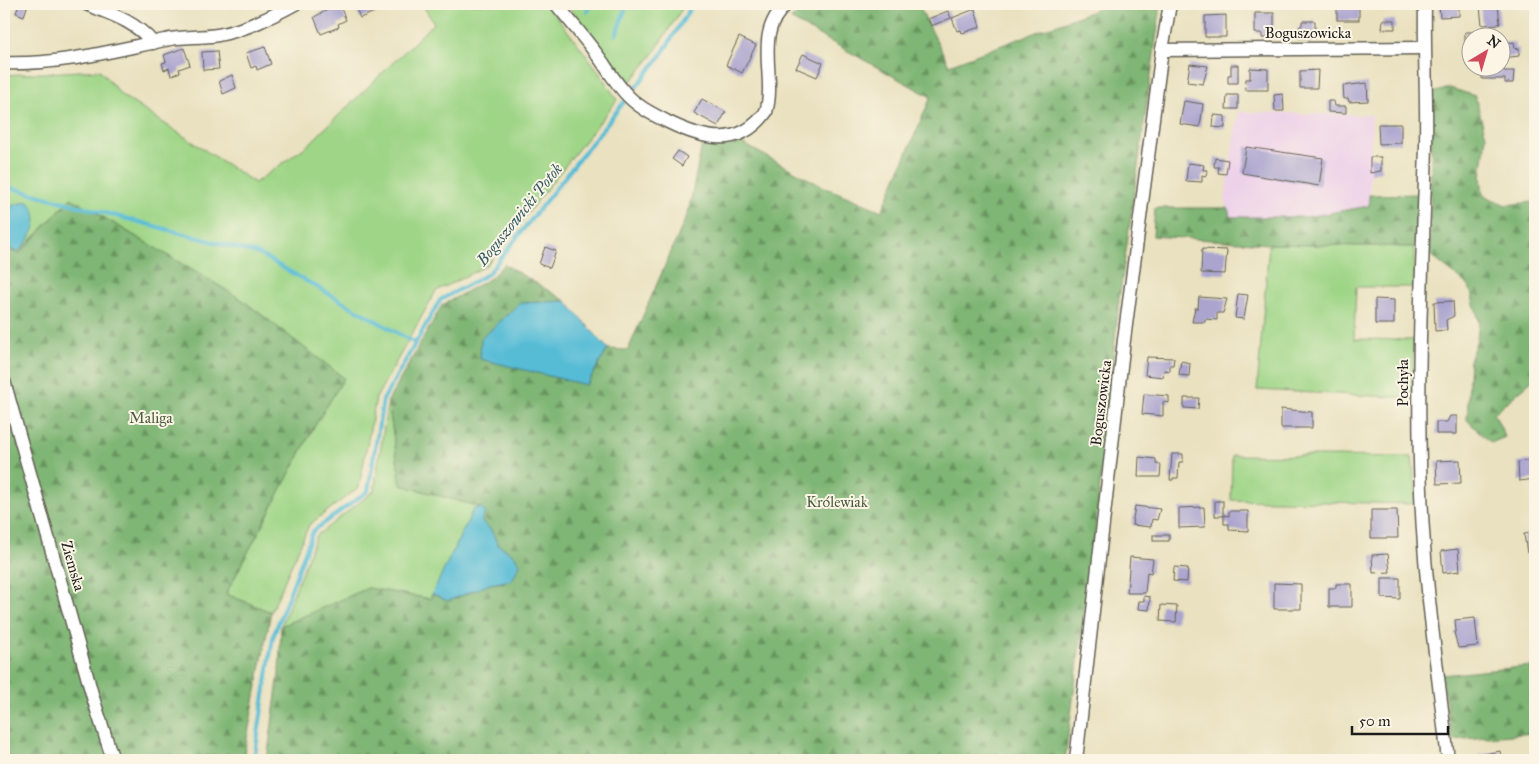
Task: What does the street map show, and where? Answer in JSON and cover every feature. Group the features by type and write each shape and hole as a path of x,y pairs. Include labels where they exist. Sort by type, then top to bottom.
{"street":[{"path":"86,4 133,23 143,30 153,43"},
{"path":"4,63 32,64 82,58 153,43 226,33 258,22 295,4"},
{"path":"556,4 620,87 635,102 686,131 700,136 725,137 736,136 749,130 766,112 769,37 776,17 787,4"},
{"name":"Boguszowicka","path":"1076,760 1124,340 1162,50 1170,4"},
{"name":"Pochyła","path":"1425,4 1426,142 1419,374 1420,492 1429,615 1437,664 1448,760"},
{"name":"Boguszowicka","path":"1162,50 1424,48"},
{"name":"Ziemska","path":"4,380 94,701 113,760"}],"shaded area":[{"path":"1238,112 1372,115 1369,206 1307,217 1230,217 1225,198"}],"green space":[{"path":"422,4 547,4 597,69 617,100 486,266 436,291 376,398 359,487 309,525 271,612 226,594 314,427 344,378 241,299 71,198 19,253 4,249 4,75 100,70 121,95 255,183 308,145 434,23"},
{"path":"567,4 685,4 652,56 627,86"},
{"name":"Królewiak","path":"810,4 918,4 949,65 1111,4 1161,4 1119,300 1095,532 1065,760 267,760 279,673 281,626 368,588 430,599 432,594 449,601 490,584 512,580 513,554 498,545 491,530 481,521 480,507 401,485 388,401 442,305 491,278 504,264 566,301 520,303 586,385 608,349 628,350 688,213 702,145 734,139 822,186 882,211 931,97 790,19"},
{"path":"1450,88 1475,96 1486,136 1481,177 1483,195 1506,205 1533,202 1535,206 1534,379 1494,413 1505,437 1491,443 1467,420 1470,359 1477,339 1479,321 1469,286 1430,255 1432,93"},
{"path":"1419,194 1414,247 1269,244 1153,236 1155,208 1228,208 1230,217 1307,217 1369,206 1369,195"},
{"name":"Maliga","path":"71,198 241,299 344,378 314,427 226,594 271,612 244,754 134,760 4,760 4,250 20,253"},
{"path":"1269,244 1414,247 1414,287 1356,287 1354,339 1414,340 1413,398 1257,390"},
{"path":"388,401 401,485 480,507 473,510 431,599 368,588 281,626 316,536 374,491"},
{"path":"1232,455 1412,457 1417,504 1231,500"},
{"path":"1531,666 1535,698 1535,739 1534,733 1452,740 1442,675"}],"water":[{"path":"28,201 35,214 35,228 18,252 5,246 11,206"},
{"path":"566,301 608,349 586,385 480,359 481,339 520,303"},
{"path":"480,507 486,512 481,521 491,530 498,545 513,554 520,564 512,580 490,584 448,601 432,594 473,510"}],"building":[{"path":"19,4 28,4 24,16 16,13"},
{"path":"339,4 346,20 338,24 339,27 321,34 314,17"},
{"path":"354,4 394,4 360,18"},
{"path":"1337,4 1359,4 1359,20 1337,20"},
{"path":"1439,4 1459,4 1459,16 1440,17"},
{"path":"1482,4 1498,5 1500,24 1482,25 1480,6"},
{"path":"975,9 980,27 962,33 961,30 957,31 952,18"},
{"path":"948,11 951,18 931,26 928,19"},
{"path":"1255,13 1274,13 1274,33 1269,33 1269,38 1262,38 1262,33 1255,33"},
{"path":"1226,15 1226,37 1205,37 1205,16"},
{"path":"1383,20 1395,20 1395,29 1382,29"},
{"path":"1302,21 1315,21 1315,38 1298,38 1298,28 1302,25"},
{"path":"739,37 756,45 742,73 726,65"},
{"path":"1512,42 1514,42 1515,49 1519,48 1519,56 1512,57"},
{"path":"265,47 271,64 257,70 256,66 251,68 246,53"},
{"path":"184,48 190,65 179,69 180,72 171,76 169,68 164,70 162,63 166,62 164,55"},
{"path":"217,51 219,69 203,70 202,52"},
{"path":"803,54 823,63 817,77 796,68"},
{"path":"1190,64 1208,66 1203,84 1187,82"},
{"path":"1231,65 1238,65 1238,83 1228,83 1228,75 1231,75"},
{"path":"1250,68 1268,69 1268,90 1245,90 1246,79 1250,79"},
{"path":"1318,70 1317,88 1300,88 1300,71"},
{"path":"1512,71 1514,71 1513,83 1505,83 1505,79 1482,79 1512,78"},
{"path":"232,75 236,88 223,94 219,81"},
{"path":"1367,83 1368,101 1349,102 1348,98 1344,99 1343,86"},
{"path":"1283,94 1284,111 1275,111 1274,95"},
{"path":"1227,95 1238,95 1238,109 1226,109"},
{"path":"702,99 726,112 718,126 694,113"},
{"path":"1184,101 1203,104 1200,127 1180,124"},
{"path":"1328,101 1334,101 1335,106 1346,106 1346,113 1328,112"},
{"path":"1214,115 1225,116 1225,128 1213,127"},
{"path":"1378,124 1401,124 1401,143 1379,144"},
{"path":"1246,147 1323,158 1319,186 1242,173"},
{"path":"678,151 687,157 682,166 672,159"},
{"path":"1370,157 1381,157 1381,171 1370,173"},
{"path":"1215,158 1228,160 1226,174 1218,173 1219,167 1214,167"},
{"path":"1188,163 1204,165 1203,170 1207,170 1206,176 1202,175 1202,182 1186,181"},
{"path":"545,247 556,251 550,268 539,264"},
{"path":"1202,249 1227,250 1225,274 1201,273"},
{"path":"1238,294 1248,295 1244,319 1235,318"},
{"path":"1199,297 1227,299 1223,313 1217,313 1217,320 1205,319 1205,322 1192,322 1195,308 1198,308"},
{"path":"1375,299 1394,300 1394,324 1375,324"},
{"path":"1453,301 1454,316 1446,320 1447,330 1435,331 1434,302"},
{"path":"1147,357 1174,358 1173,365 1170,365 1170,371 1164,370 1163,377 1145,375"},
{"path":"1181,361 1190,363 1189,376 1179,375"},
{"path":"1144,394 1169,396 1169,403 1163,402 1163,416 1142,414"},
{"path":"1184,398 1199,398 1198,409 1184,408"},
{"path":"1281,409 1312,412 1312,428 1281,428"},
{"path":"1450,416 1457,416 1457,434 1436,434 1436,422 1447,422"},
{"path":"1172,454 1183,454 1183,462 1179,462 1178,478 1170,480"},
{"path":"1139,457 1156,459 1156,464 1161,465 1160,477 1138,477"},
{"path":"1460,460 1461,483 1437,484 1436,461"},
{"path":"1535,460 1535,479 1519,481 1518,462"},
{"path":"1215,501 1223,501 1223,516 1215,516"},
{"path":"1135,506 1160,509 1157,520 1152,519 1151,527 1132,525"},
{"path":"1204,507 1205,527 1179,528 1179,508"},
{"path":"1371,510 1397,510 1398,538 1371,538"},
{"path":"1229,511 1248,511 1248,531 1229,530 1229,524 1224,524 1224,515 1229,516"},
{"path":"1535,533 1535,552 1527,553 1524,534"},
{"path":"1153,535 1169,535 1169,541 1153,541"},
{"path":"1458,549 1460,571 1443,573 1441,551"},
{"path":"1388,554 1390,572 1373,573 1372,555"},
{"path":"1130,557 1153,559 1151,573 1147,572 1145,593 1127,593"},
{"path":"1174,567 1188,568 1187,582 1173,581"},
{"path":"1382,578 1400,578 1400,599 1382,598"},
{"path":"1274,583 1301,584 1301,609 1274,609"},
{"path":"1336,584 1352,584 1352,607 1329,607 1329,588 1336,588"},
{"path":"1144,596 1150,597 1149,610 1138,609 1139,601 1144,601"},
{"path":"1161,605 1177,606 1176,622 1160,621"},
{"path":"1475,618 1478,646 1458,648 1454,632 1456,631 1455,620"},
{"path":"1500,751 1502,760 1481,760 1480,755"}],"waterway":[{"path":"587,12 590,4"},
{"path":"616,35 627,4"},
{"name":"Boguszowicki Potok","path":"633,91 660,57 693,4"},
{"name":"Boguszowicki Potok","path":"254,760 273,637 313,531 368,491 383,400 440,300 488,274 624,102"},
{"path":"4,186 259,254 415,343"}]}
